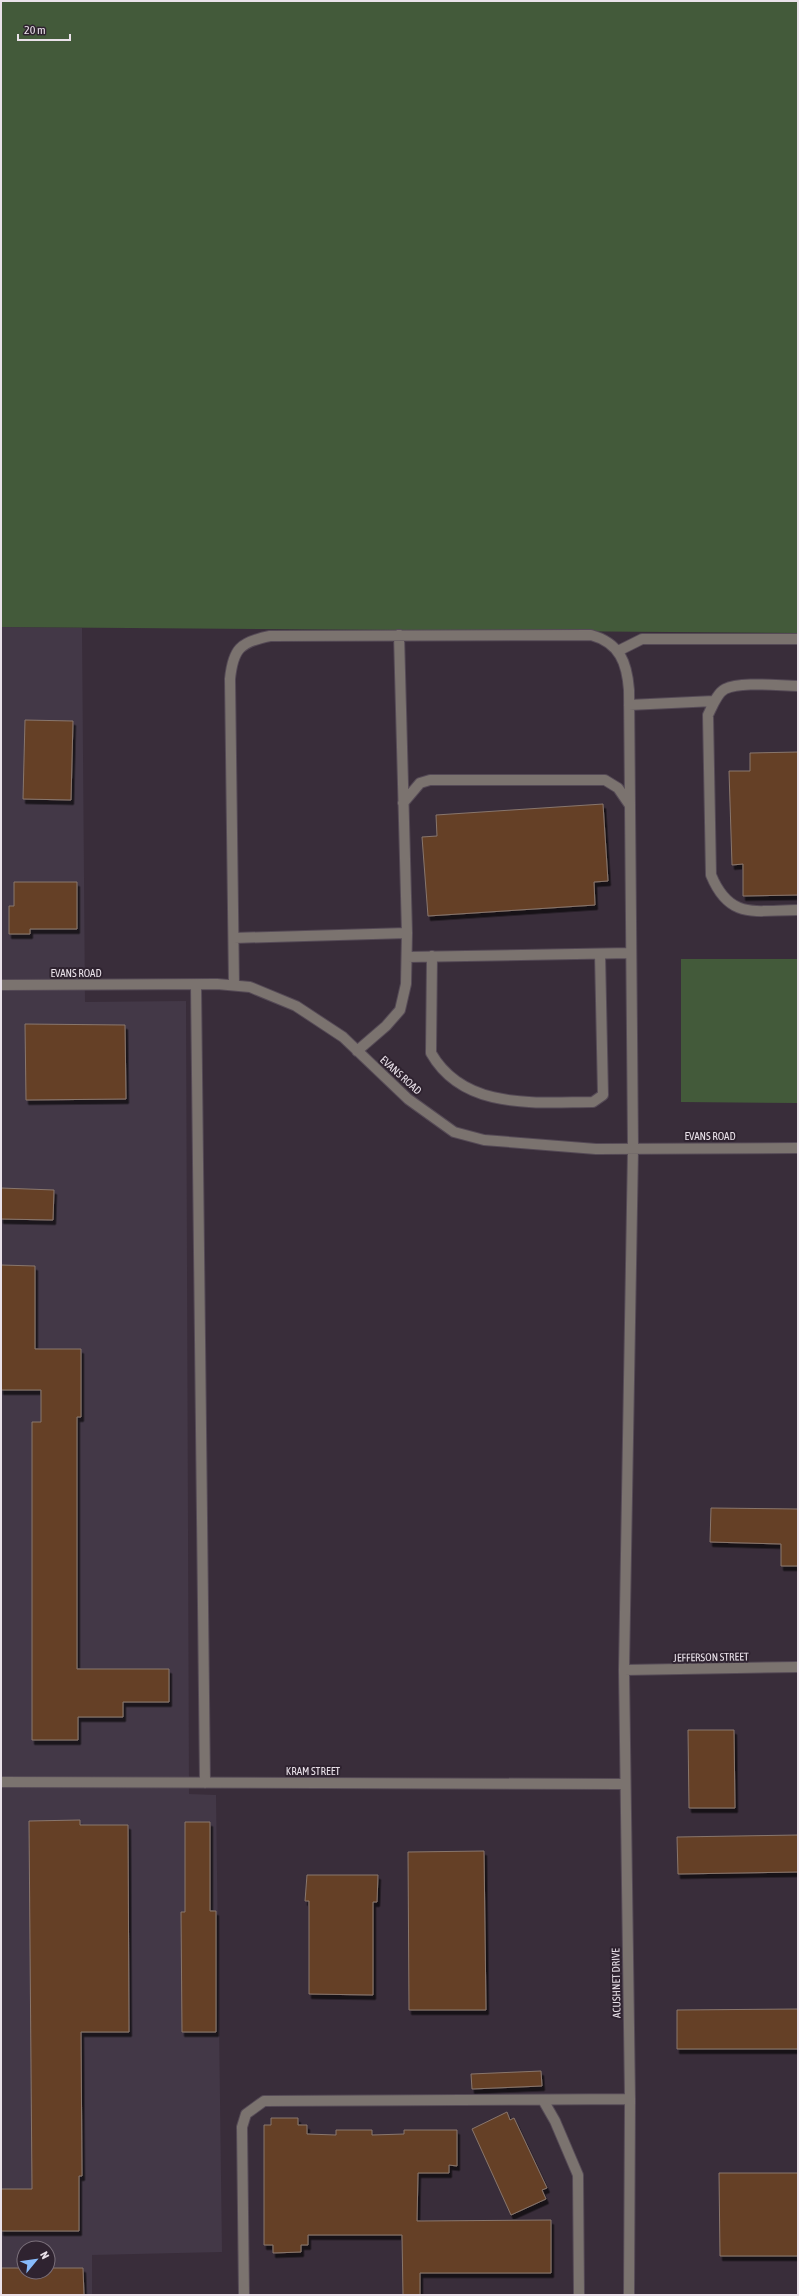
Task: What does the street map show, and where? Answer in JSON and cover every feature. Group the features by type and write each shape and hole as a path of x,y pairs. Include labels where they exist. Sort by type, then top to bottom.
{"street":[{"path":"234,985 230,679 232,659 240,646 255,639 270,636 591,634 603,638 618,651 642,639 798,639"},
{"path":"357,1051 386,1026 400,1010 406,984 407,933 399,635"},
{"name":"ACUSHNET DRIVE","path":"618,651 628,669 633,1149 628,1332 624,1670 630,2098 629,2295"},
{"path":"798,686 739,686 724,689 714,701 708,715 711,875 716,888 727,902 745,910 798,910"},
{"path":"629,705 714,701"},
{"path":"403,803 420,783 430,780 605,780 618,788 629,804"},
{"path":"234,938 407,933"},
{"path":"407,957 630,953"},
{"path":"432,956 431,1053 437,1064 457,1082 483,1095 505,1101 593,1102 603,1095 600,954"},
{"path":"196,984 205,1783"},
{"name":"EVANS ROAD","path":"1,985 196,984 250,987 296,1006 343,1038 408,1098 454,1132 484,1140 596,1149 798,1148"},
{"name":"JEFFERSON STREET","path":"624,1670 798,1667"},
{"name":"KRAM STREET","path":"1,1782 625,1784"},
{"path":"244,2295 242,2128 246,2114 256,2105 264,2101 543,2100 630,2098"},
{"path":"543,2100 555,2121 578,2175 579,2295"}],"shaded area":[{"path":"1,627 82,628 85,1002 186,1001 189,1794 216,1795 222,2252 92,2255 92,2295 1,2295"}],"green space":[{"path":"1,1 798,1 798,633 1,627"},
{"path":"681,959 798,959 798,1103 681,1102"}],"building":[{"path":"25,720 73,721 71,800 23,799"},
{"path":"798,752 798,895 743,896 743,864 732,865 729,771 750,771 750,753"},
{"path":"603,804 608,881 594,882 595,905 428,916 422,837 437,836 436,815"},
{"path":"14,882 77,882 77,929 30,929 30,934 9,934 9,906 14,906"},
{"path":"25,1024 125,1025 126,1099 26,1100"},
{"path":"1,1188 54,1190 53,1220 1,1219"},
{"path":"1,1265 35,1266 35,1349 81,1349 81,1417 77,1417 77,1669 169,1669 169,1702 123,1702 123,1717 78,1717 78,1740 32,1740 32,1422 41,1422 41,1390 1,1390"},
{"path":"711,1508 798,1509 798,1566 781,1566 781,1544 710,1542"},
{"path":"688,1730 734,1730 735,1808 689,1808"},
{"path":"80,1820 80,1825 128,1825 129,2032 81,2032 82,2176 79,2176 79,2231 1,2231 1,2189 32,2189 29,1821"},
{"path":"185,1822 210,1822 210,1911 216,1911 216,2032 182,2032 181,1912 185,1912"},
{"path":"798,1835 798,1872 678,1874 677,1837"},
{"path":"484,1851 486,2010 409,2010 408,1852"},
{"path":"307,1875 378,1875 377,1902 373,1902 373,1995 309,1994 309,1901 305,1901"},
{"path":"798,2009 798,2049 677,2049 677,2010"},
{"path":"541,2071 542,2086 472,2089 471,2074"},
{"path":"507,2112 510,2120 514,2118 547,2188 542,2190 546,2199 511,2215 472,2129"},
{"path":"271,2118 298,2118 298,2125 307,2125 307,2134 336,2135 336,2130 372,2130 372,2135 404,2134 404,2130 457,2130 457,2166 449,2165 449,2173 418,2173 417,2221 551,2220 551,2273 420,2273 420,2295 403,2295 402,2235 308,2235 308,2245 301,2245 301,2252 273,2253 273,2245 264,2245 264,2125 271,2125"},
{"path":"719,2173 798,2173 798,2256 720,2256"},
{"path":"1,2268 16,2268 16,2280 56,2280 56,2268 83,2268 84,2295 1,2295"}]}
